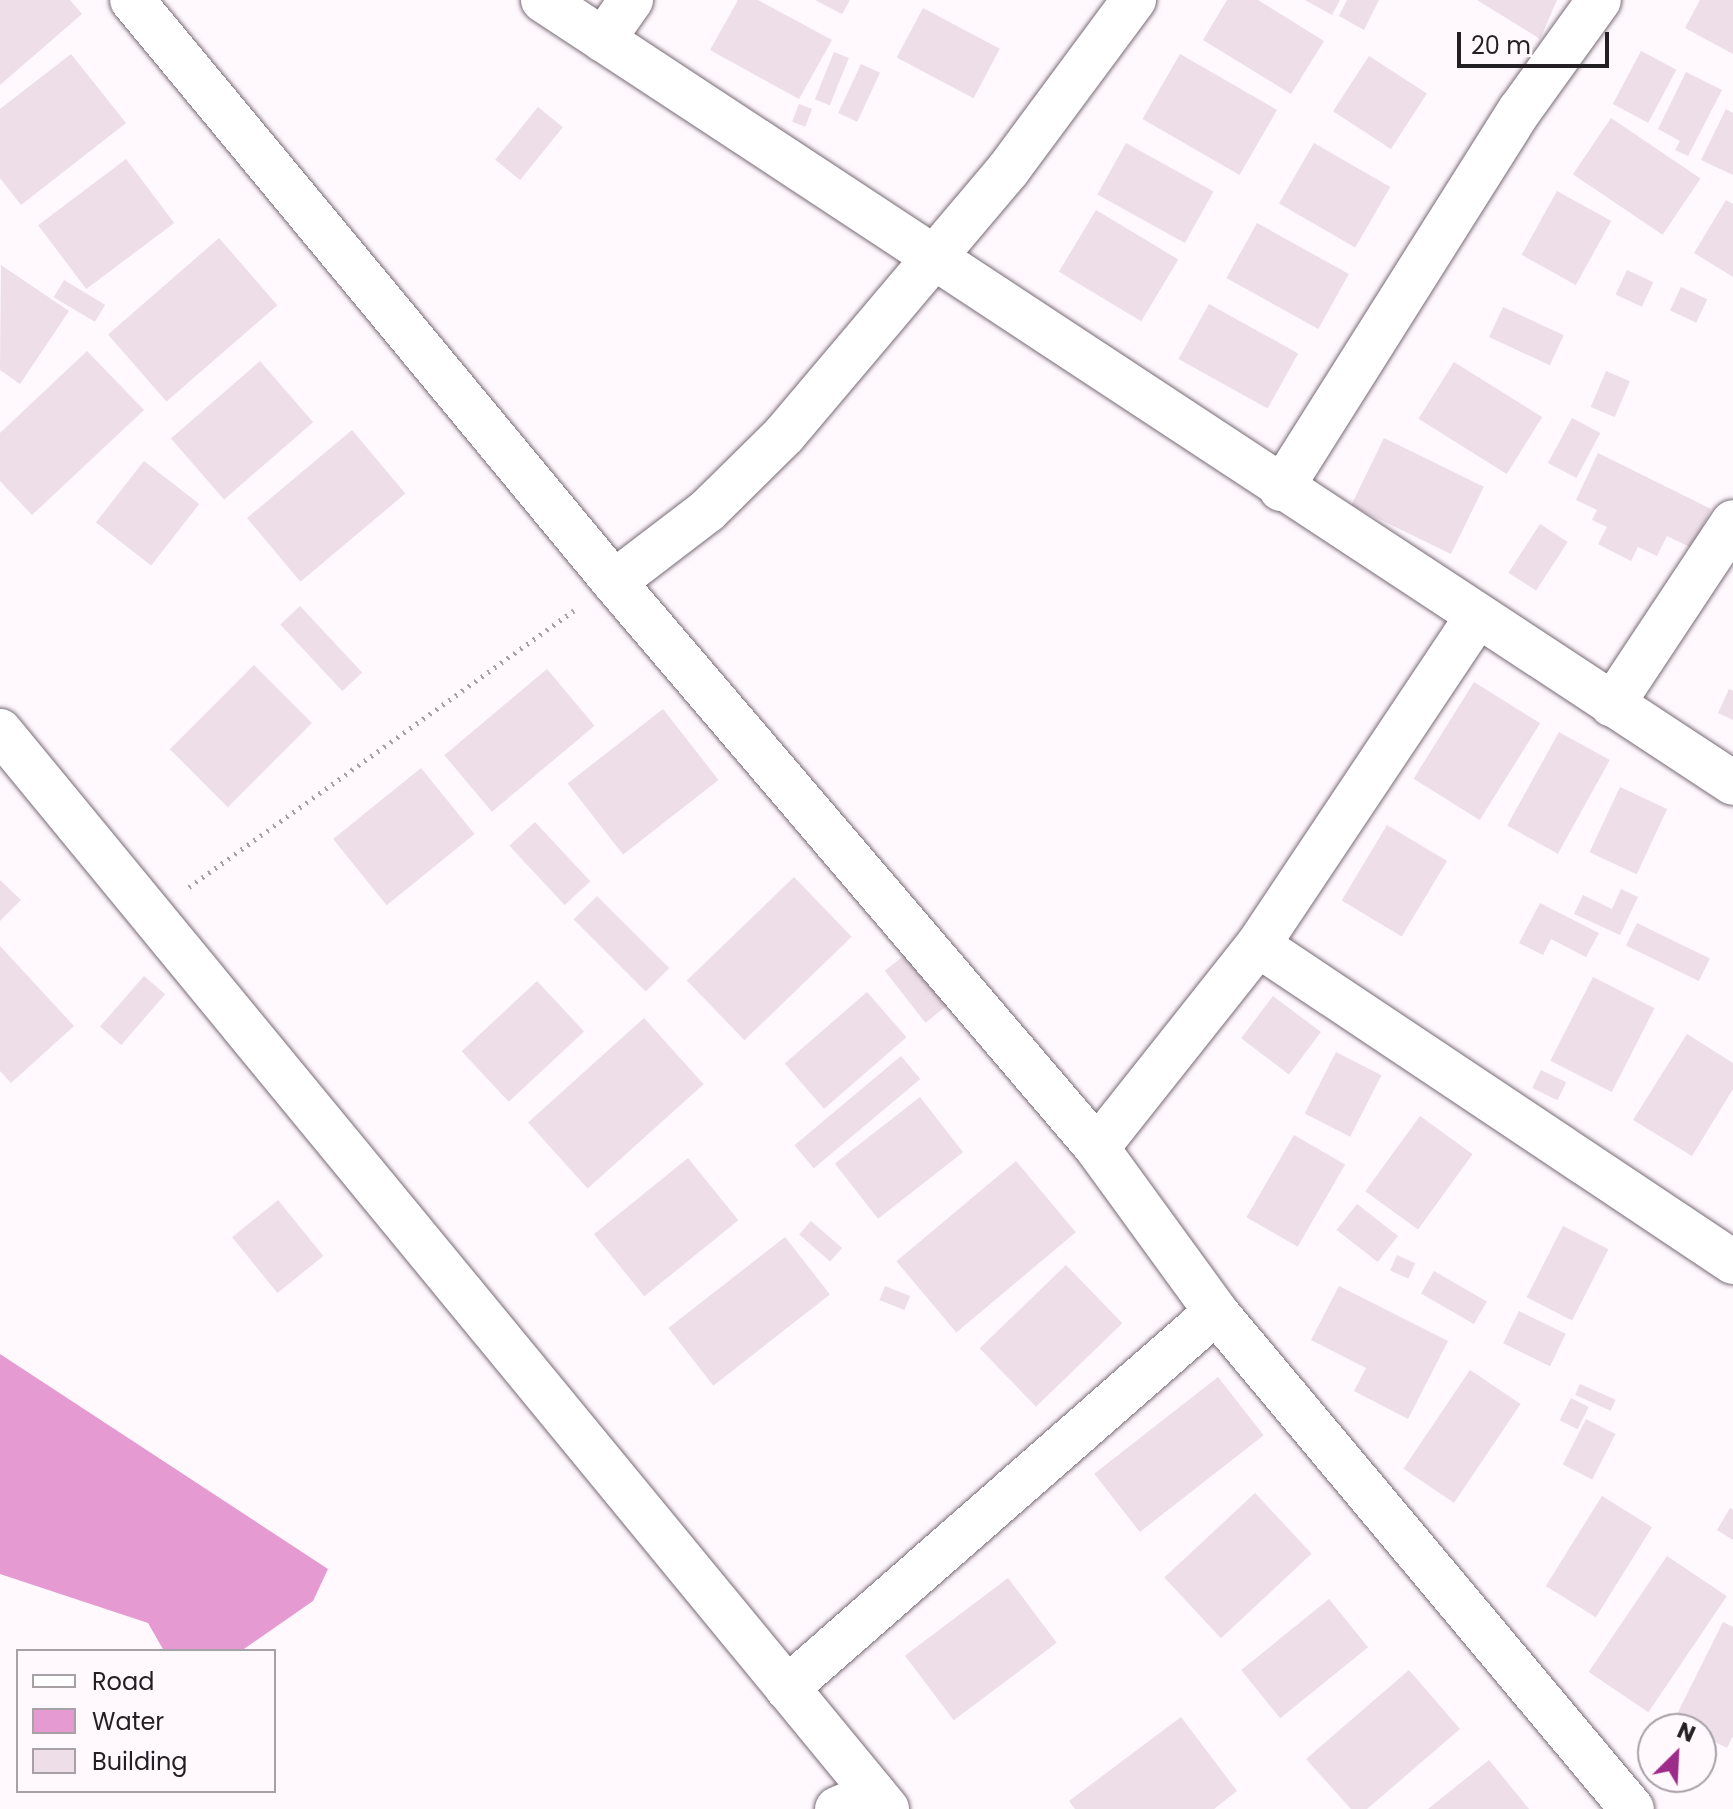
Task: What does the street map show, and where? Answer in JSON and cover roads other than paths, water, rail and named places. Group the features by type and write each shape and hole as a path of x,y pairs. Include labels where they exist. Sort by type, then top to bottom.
{"street":[{"path":"132,0 614,582 1097,1148 1216,1312 1632,1809"},
{"path":"543,0 1476,618 1733,783"},
{"path":"603,40 631,0"},
{"path":"614,582 707,511 784,435 932,256 1008,170 1134,0"},
{"path":"1281,489 1520,110 1599,0"},
{"path":"1612,705 1733,522"},
{"path":"1097,1148 1258,945 1476,618"},
{"path":"0,731 149,916 787,1688 866,1804"},
{"path":"1258,945 1733,1262"},
{"path":"787,1688 1216,1312"}],"water":[{"path":"0,1354 328,1569 313,1601 244,1649 163,1649 148,1623 0,1574"}]}
